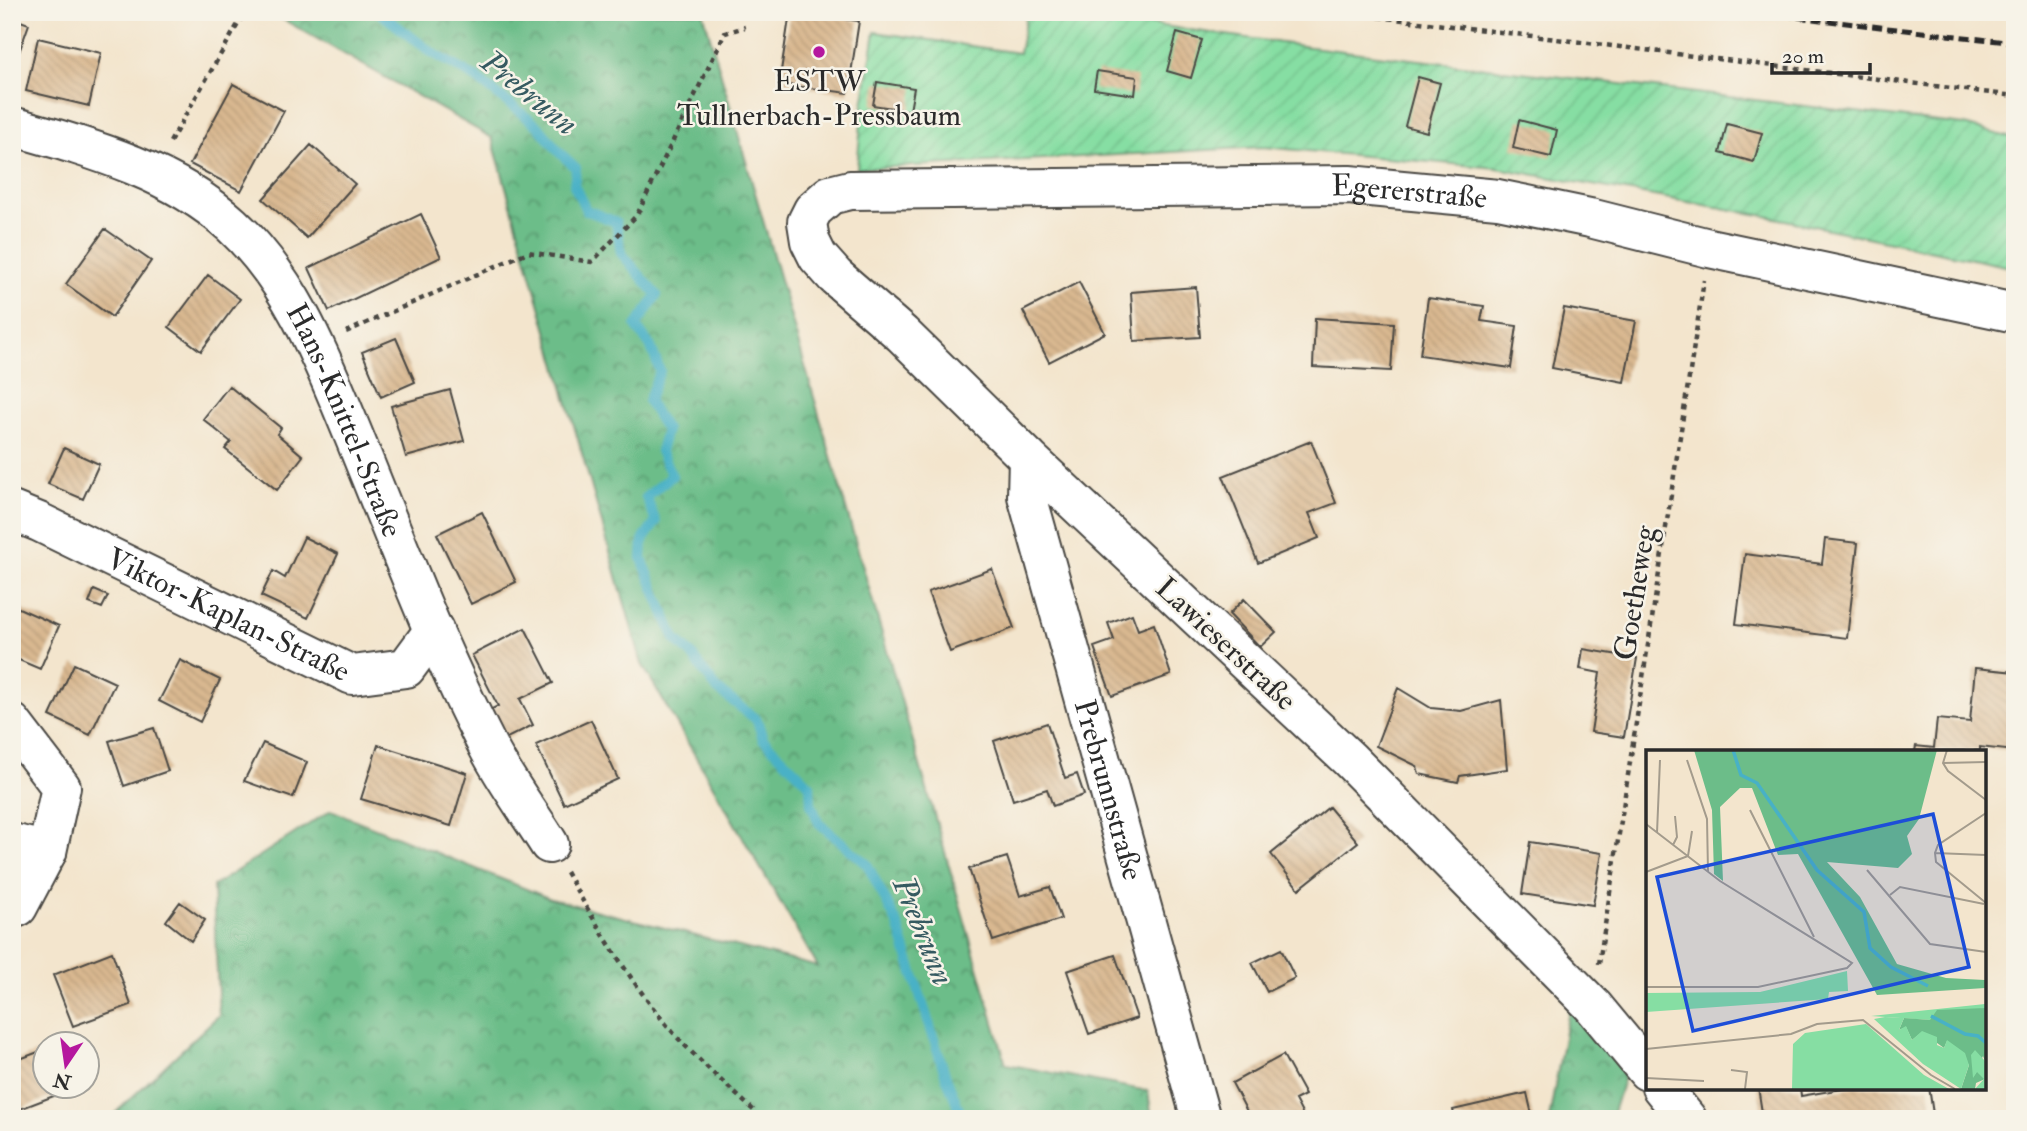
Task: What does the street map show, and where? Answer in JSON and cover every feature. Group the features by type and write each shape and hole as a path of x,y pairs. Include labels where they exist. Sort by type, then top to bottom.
{"street":[{"name":"Hans-Knittel-Straße","path":"12,126 106,155 152,173 195,198 232,225 285,289 316,345 433,630 488,747 549,844"},
{"name":"Egererstraße","path":"807,222 814,210 830,195 850,190 1349,185 1498,199 1590,218 1709,248 2015,313"},
{"name":"Lawieserstraße","path":"807,222 810,242 818,257 835,276 902,334 1028,458 1349,759 1593,1006 1646,1070"},
{"name":"Prebrunnstraße","path":"1028,458 1027,496 1201,1119"},
{"name":"Viktor-Kaplan-Straße","path":"12,512 39,522 352,675 406,668 433,630"},
{"path":"12,723 61,787 30,847 18,907 12,909"},
{"path":"1649,1119 1661,1089"},
{"path":"1662,1089 1687,1119"}],"path":[{"path":"152,173 245,12"},
{"path":"1339,12 2015,96"},
{"path":"316,345 527,252 592,262 637,215 725,33 745,27"},
{"name":"Goetheweg","path":"1593,1006 1709,248"},
{"path":"549,844 630,977 677,1036 763,1119"}],"green space":[{"path":"270,12 703,12 1006,1064 1148,1091 1152,1119 109,1119 219,1015 213,886 331,810 551,899 818,967 642,664 492,138"},
{"path":"1027,12 1080,12 1310,47 1964,125 2015,139 2015,268 1766,216 1497,168 1263,147 857,169 862,111 875,32 1019,53"},
{"path":"1571,999 1628,1064 1611,1119 1549,1119"}],"building":[{"name":"ESTW Tullnerbach-Pressbaum","path":"790,12 859,21 848,93 779,84"},
{"path":"12,18 29,24 13,69 12,69"},
{"path":"1177,33 1202,40 1191,78 1167,71"},
{"path":"38,38 101,53 89,106 26,91"},
{"path":"1097,71 1137,77 1135,95 1094,89"},
{"path":"1418,77 1440,83 1427,132 1405,126"},
{"path":"877,82 914,88 910,111 873,105"},
{"path":"233,84 284,111 241,191 190,164"},
{"path":"1519,120 1557,130 1551,157 1513,148"},
{"path":"1727,124 1762,133 1754,162 1720,153"},
{"path":"311,145 355,184 307,238 263,199"},
{"path":"421,214 441,257 329,311 309,268"},
{"path":"105,229 151,261 112,317 66,284"},
{"path":"208,275 240,299 201,351 169,327"},
{"path":"1079,282 1105,333 1049,362 1023,311"},
{"path":"1196,287 1200,337 1134,341 1131,292"},
{"path":"1428,298 1484,306 1481,321 1517,326 1511,368 1420,355"},
{"path":"1564,308 1636,321 1624,382 1552,368"},
{"path":"1315,318 1394,323 1391,371 1313,367"},
{"path":"396,338 415,382 381,397 362,352"},
{"path":"229,386 281,428 277,434 303,456 277,490 225,449 231,442 203,419"},
{"path":"450,390 464,441 406,457 391,406"},
{"path":"1311,441 1336,503 1309,513 1319,538 1258,563 1223,476"},
{"path":"64,448 99,464 83,499 48,484"},
{"path":"482,512 516,582 471,604 437,534"},
{"path":"304,537 338,554 308,618 261,596 273,571 285,578"},
{"path":"1825,539 1858,543 1847,638 1736,624 1745,554 1822,564"},
{"path":"992,569 1014,628 950,652 928,592"},
{"path":"94,590 108,596 102,608 89,603"},
{"path":"1244,599 1276,632 1260,647 1229,614"},
{"path":"12,605 59,626 40,669 12,657"},
{"path":"1132,614 1138,630 1154,624 1171,675 1112,696 1094,647 1114,640 1108,623"},
{"path":"525,628 553,683 520,699 533,725 503,740 488,711 498,706 472,655"},
{"path":"1583,649 1637,658 1624,737 1591,732 1600,673 1580,669"},
{"path":"180,660 220,680 200,722 159,701"},
{"path":"74,664 115,683 90,735 50,716"},
{"path":"1975,668 2015,672 2015,751 1980,747 1980,750 1915,750 1916,746 1934,748 1937,719 1970,722"},
{"path":"1398,688 1431,708 1461,711 1501,700 1507,769 1460,776 1458,782 1419,774 1417,766 1376,746"},
{"path":"591,720 618,779 564,804 536,745"},
{"path":"1047,723 1065,778 1077,774 1084,795 1053,806 1047,789 1013,800 994,741"},
{"path":"154,728 168,771 124,786 109,741"},
{"path":"263,743 307,762 293,798 244,781"},
{"path":"378,745 467,773 451,826 361,799"},
{"path":"1329,807 1358,842 1299,889 1271,854"},
{"path":"1530,842 1602,853 1593,905 1522,894"},
{"path":"1007,857 1020,896 1050,887 1061,919 993,941 969,869"},
{"path":"180,902 205,920 191,941 166,921"},
{"path":"1281,949 1295,978 1267,992 1252,963"},
{"path":"112,952 131,1005 73,1026 53,975"},
{"path":"1115,955 1137,1018 1089,1034 1067,971"},
{"path":"32,1054 32,1100 43,1100 12,1112 12,1062"},
{"path":"1283,1055 1305,1095 1295,1100 1305,1119 1251,1119 1232,1083"},
{"path":"1758,1089 1800,1089 1801,1096 1841,1089 1929,1089 1933,1114 1906,1119 1763,1119"},
{"path":"1527,1093 1533,1119 1455,1119 1453,1110"}],"waterway":[{"name":"Prebrunn","path":"379,12 431,52 476,78 538,126 576,168 574,185 586,210 616,222 621,253 657,295 636,326 651,347 660,371 648,401 666,430 660,451 672,476 646,497 656,522 643,540 642,559 675,639 691,654 717,689 757,720 763,739 810,785 811,804 819,823 867,864 898,925 945,1074 963,1119"}],"railway":[{"path":"1753,12 2015,43"}],"place":[{"name":"ESTW Tullnerbach-Pressbaum","path":"819,52"}]}
